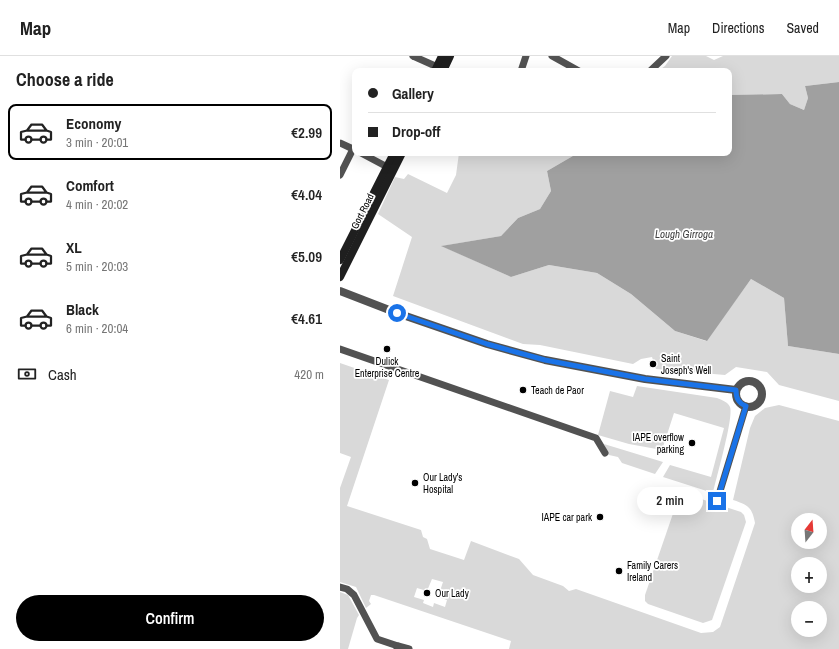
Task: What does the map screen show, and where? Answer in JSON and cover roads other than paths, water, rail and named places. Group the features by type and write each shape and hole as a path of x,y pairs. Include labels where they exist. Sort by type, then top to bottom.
{"main road":[{"path":"440,68 442,56"},
{"path":"441,68 450,56"},
{"name":"Gort Road","path":"340,277 390,168 393,156"},
{"name":"Gort Road","path":"340,260 390,168 400,156"}],"street":[{"path":"413,56 436,68"},
{"path":"522,68 526,56"},
{"path":"552,56 574,68"},
{"path":"653,68 666,56"},
{"path":"340,143 352,149"},
{"path":"340,175 352,154"},
{"path":"367,156 390,168"},
{"path":"340,291 397,313 487,344 545,360 645,379 736,390"},
{"path":"340,349 596,438 605,453"},
{"path":"750,380 757,383 761,388 762,396 760,401 755,406 746,406 742,405 737,399 736,390 741,383 750,380"},
{"path":"717,501 746,406"},
{"path":"340,587 347,589 354,595 377,639 397,647 409,649"}],"water":[{"name":"Lough Girroga","path":"839,82 839,354 788,346 784,298 751,279 707,341 675,331 631,294 597,273 549,265 511,277 441,246 501,236 518,218 540,209 551,191 547,171 573,156 732,156 732,95 782,94 790,104 804,110 808,98 805,86"}],"place":[{"name":"Dulick Enterprise Centre","path":"387,349"},
{"name":"Saint Joseph's Well","path":"653,364"},
{"name":"Teach de Paor","path":"523,390"},
{"name":"IAPE overflow parking","path":"692,443"},
{"name":"Our Lady's Hospital","path":"415,483"},
{"name":"IAPE car park","path":"600,517"},
{"name":"Family Carers Ireland","path":"619,571"},
{"name":"Our Lady","path":"427,593"}]}
